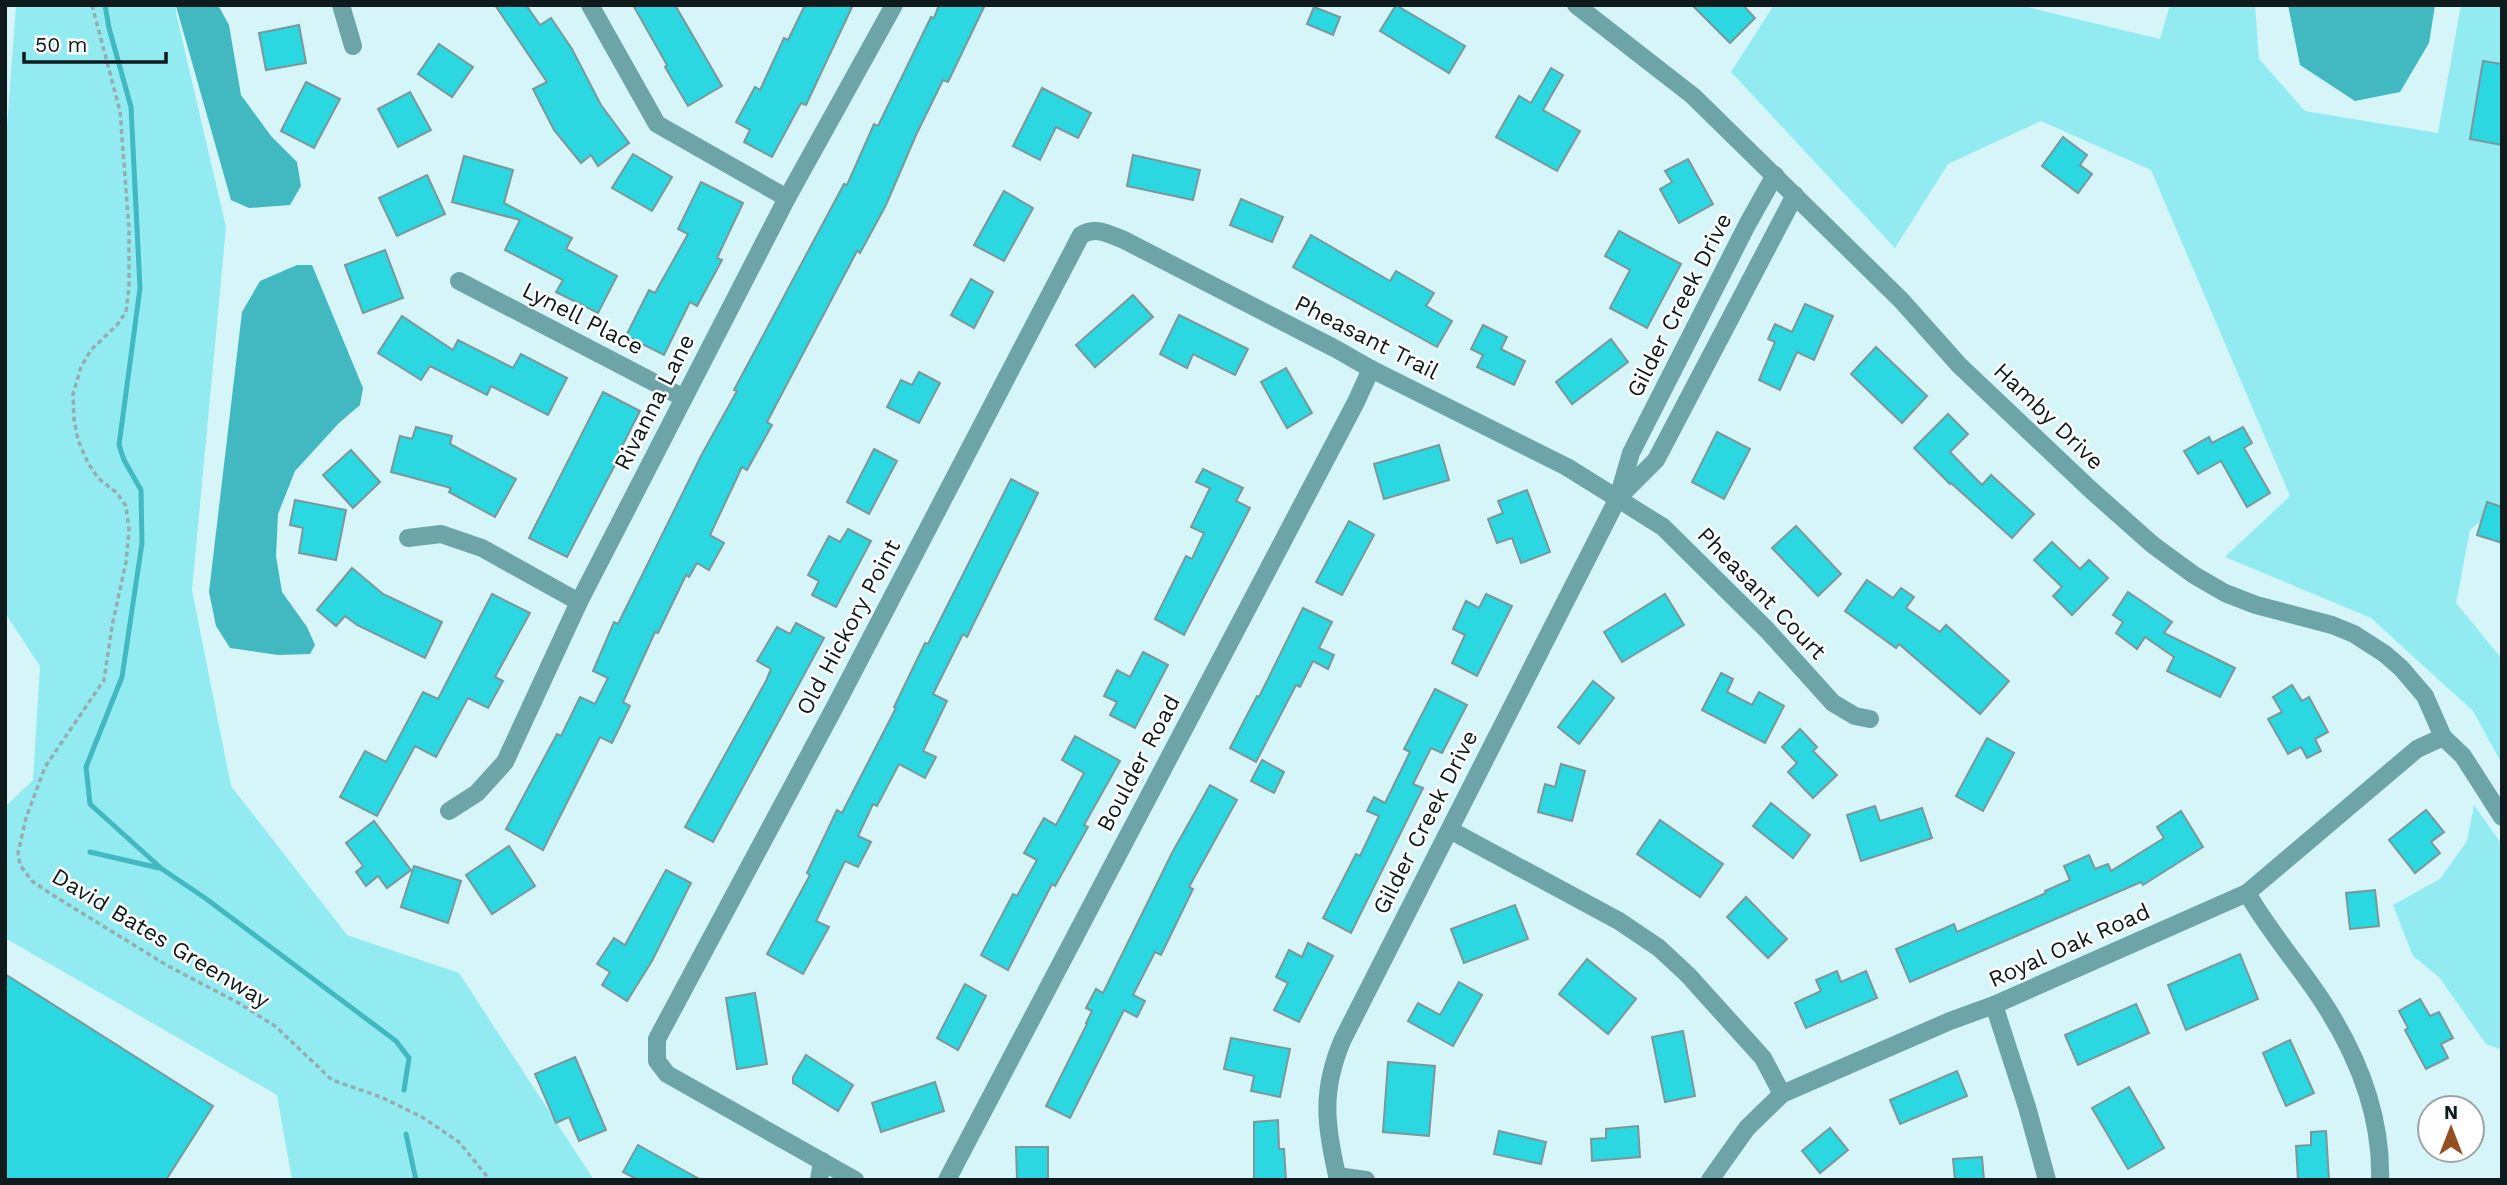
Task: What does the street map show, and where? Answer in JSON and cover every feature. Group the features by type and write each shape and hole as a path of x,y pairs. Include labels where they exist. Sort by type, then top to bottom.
{"street":[{"path":"341,5 353,46"},
{"path":"590,5 657,124 787,198"},
{"name":"Rivanna Lane","path":"449,811 477,793 505,762 579,602 787,198 894,5"},
{"name":"Hamby Drive","path":"1576,5 1693,96 1902,300 1959,365 2153,545 2194,575 2225,593 2256,605 2332,625 2371,645 2401,668 2425,696 2443,737 2463,756 2502,817"},
{"name":"Gilder Creek Drive","path":"1337,1178 1326,1118 1334,1059 1618,498 1631,453 1775,175"},
{"name":"Gilder Creek Drive","path":"1618,498 1656,460 1795,195"},
{"name":"Pheasant Trail","path":"1090,230 1097,229 1124,240 1371,369 1567,467 1618,498"},
{"name":"Old Hickory Point","path":"822,1161 667,1074 657,1061 657,1039 1081,235 1090,230"},
{"name":"Lynell Place","path":"459,281 684,398"},
{"name":"Boulder Road","path":"947,1180 1350,415 1371,369"},
{"name":"Pheasant Court","path":"1618,498 1663,527 1767,630 1833,702 1855,716 1870,719"},
{"path":"408,538 441,534 482,548 579,602"},
{"name":"Royal Oak Road","path":"1710,1180 1747,1128 1782,1094 1950,1021 1994,1005 2247,893 2417,749 2443,737"},
{"path":"1450,830 1619,921 1659,948 1688,975 1763,1058 1782,1094"},
{"path":"2247,893 2265,924 2321,999 2352,1054 2373,1112 2380,1180"},
{"path":"1994,1005 2047,1180"},
{"path":"819,1180 822,1161 855,1180"},
{"path":"1337,1178 1366,1180"}],"path":[{"name":"David Bates Greenway","path":"92,5 120,111 129,229 130,287 126,312 117,325 91,350 81,367 73,394 74,419 78,440 88,463 98,478 117,493 126,506 130,530 104,680 45,768 26,818 18,853 20,865 32,881 51,894 168,966 237,1002 275,1026 332,1080 381,1097 441,1129 459,1142 490,1180"}],"shaded area":[{"path":"16,5 176,5 226,227 192,590 231,786 347,935 459,973 594,1180 292,1180 277,1095 5,938 5,807 33,780 40,666 5,613 5,154"},
{"path":"218,5 229,25 241,95 271,136 297,162 301,186 290,205 249,208 231,200 176,6"},
{"path":"1774,5 2019,5 2160,39 2170,5 2255,5 2259,59 2305,111 2438,133 2461,5 2502,5 2502,503 2470,530 2456,603 2502,659 2502,764 2473,711 2371,618 2225,557 2290,496 2151,170 2041,121 1948,164 1895,248 1731,72"},
{"path":"2288,5 2435,5 2429,43 2400,92 2355,101 2300,65"},
{"path":"297,265 312,265 363,388 360,405 339,423 295,471 278,514 276,556 282,592 307,627 315,645 310,654 278,655 230,648 216,626 209,592 242,312 260,281"},
{"path":"2474,805 2502,845 2502,1050 2486,1044 2439,977 2413,956 2393,905 2440,879 2467,841"}],"building":[{"path":"495,5 526,5 540,25 551,18 572,49 601,105 629,143 598,166 591,155 581,163 554,130 533,89 547,82"},
{"path":"633,5 675,5 722,86 688,106"},
{"path":"805,5 853,5 806,105 801,103 772,157 744,142 750,130 736,122 755,87 760,90 784,38 788,40"},
{"path":"939,5 985,5 948,82 943,80 886,205 860,253 857,251 767,422 772,425 747,470 742,467 710,535 724,543 709,570 697,563 689,577 686,575 658,633 655,632 623,702 630,706 612,743 600,737 543,850 506,829 557,734 561,736 580,697 595,704 608,678 593,671 614,622 618,624 702,454 737,391 734,390 844,184 847,185 874,124 878,126"},
{"path":"1396,5 1465,46 1449,73 1380,31"},
{"path":"1692,5 1743,5 1755,18 1730,43"},
{"path":"1314,7 1340,17 1333,35 1307,24"},
{"path":"299,25 306,63 266,70 259,33"},
{"path":"439,44 473,67 452,97 418,74"},
{"path":"2483,61 2502,64 2502,145 2470,139"},
{"path":"1551,68 1563,75 1543,110 1580,131 1557,171 1496,137 1519,96 1531,103"},
{"path":"306,82 340,99 314,148 281,131"},
{"path":"1042,88 1091,113 1078,138 1056,127 1040,160 1013,146"},
{"path":"410,92 431,130 398,147 378,109"},
{"path":"2063,137 2087,155 2080,165 2092,174 2078,193 2042,166"},
{"path":"633,154 672,177 652,211 612,188"},
{"path":"1133,155 1200,170 1193,200 1127,186"},
{"path":"464,156 513,170 504,203 572,238 566,249 617,276 598,313 556,292 563,280 505,250 520,220 452,202"},
{"path":"1688,159 1713,204 1679,223 1660,189 1672,182 1665,171"},
{"path":"427,175 445,214 397,236 379,198"},
{"path":"701,182 743,203 717,258 722,260 697,306 690,302 664,355 626,336 649,290 655,293 688,234 678,229"},
{"path":"1004,191 1033,208 1004,261 974,245"},
{"path":"1241,199 1283,217 1272,242 1230,225"},
{"path":"1619,231 1681,264 1647,328 1610,308 1630,270 1605,256"},
{"path":"1311,235 1390,281 1396,271 1434,293 1426,306 1452,321 1437,347 1293,267"},
{"path":"385,250 403,298 363,313 345,265"},
{"path":"971,279 993,292 974,328 951,315"},
{"path":"1133,295 1153,317 1095,367 1076,345"},
{"path":"1805,304 1833,316 1814,360 1797,352 1780,390 1759,380 1775,342 1768,339 1775,324 1792,332"},
{"path":"1179,315 1248,349 1235,375 1193,354 1187,368 1160,354"},
{"path":"402,316 453,350 458,340 513,368 521,354 567,378 548,415 491,386 487,395 430,366 421,380 378,353"},
{"path":"1483,325 1507,337 1501,349 1525,361 1514,385 1477,367 1483,355 1471,349"},
{"path":"1611,339 1628,362 1572,404 1556,382"},
{"path":"1876,347 1927,396 1902,423 1851,374"},
{"path":"1286,368 1312,413 1287,428 1261,382"},
{"path":"919,372 940,383 919,423 887,407 901,380 912,385"},
{"path":"603,392 640,411 567,557 529,538"},
{"path":"1948,414 1968,434 1950,452 1982,485 1991,475 2034,514 2012,538 1950,484 1914,448"},
{"path":"416,427 452,436 450,444 516,479 495,517 449,492 451,488 391,472 400,436 412,439"},
{"path":"2243,427 2252,443 2244,448 2270,493 2247,507 2221,461 2198,474 2184,451 2209,437 2212,443"},
{"path":"1717,432 1750,449 1724,499 1692,482"},
{"path":"1439,445 1449,480 1384,499 1374,464"},
{"path":"874,449 897,461 869,514 847,502"},
{"path":"351,450 380,482 353,508 323,475"},
{"path":"1203,469 1243,488 1236,501 1250,508 1184,635 1155,619 1186,556 1192,559 1204,533 1191,527 1210,488 1196,482"},
{"path":"1011,479 1038,493 967,637 963,634 933,694 947,701 923,751 936,757 925,778 899,764 877,806 873,804 858,836 871,842 858,867 845,861 816,921 829,927 803,974 767,954 810,875 807,873 837,810 842,813 896,708 894,707 925,643 928,644"},
{"path":"1527,490 1550,552 1521,563 1512,538 1497,543 1488,519 1503,513 1498,501"},
{"path":"295,500 346,510 336,560 299,553 303,528 290,525"},
{"path":"2487,502 2502,507 2502,543 2477,535"},
{"path":"1349,521 1374,535 1342,595 1316,582"},
{"path":"1796,526 1841,574 1818,596 1772,548"},
{"path":"848,529 871,541 836,607 812,595 819,581 808,575 829,536 840,542"},
{"path":"2052,542 2080,569 2089,560 2108,578 2072,615 2053,596 2062,587 2034,560"},
{"path":"352,568 383,594 442,622 425,658 357,625 345,616 336,626 317,610"},
{"path":"1867,580 1893,598 1901,588 1914,597 1906,608 1940,632 1946,625 2009,681 1980,714 1899,644 1896,648 1845,611"},
{"path":"2128,592 2172,622 2164,633 2235,668 2220,697 2167,671 2174,657 2145,637 2137,649 2116,633 2123,622 2113,615"},
{"path":"492,594 530,613 495,677 503,681 488,708 468,698 436,757 415,746 377,816 340,797 365,751 386,762 423,692 438,699"},
{"path":"1486,594 1512,606 1477,676 1452,663 1465,635 1453,629 1466,601 1479,608"},
{"path":"1665,594 1684,625 1622,662 1604,632"},
{"path":"1303,608 1332,622 1319,648 1334,655 1328,669 1313,661 1300,687 1296,685 1256,762 1230,748 1257,696 1259,697"},
{"path":"796,623 824,638 713,842 685,827 766,681 771,669 757,661 777,627 790,634"},
{"path":"1143,652 1168,665 1135,728 1110,715 1117,702 1104,696 1117,670 1130,677"},
{"path":"1721,673 1733,679 1727,692 1752,705 1759,692 1784,706 1765,743 1702,710"},
{"path":"1593,681 1614,698 1579,744 1558,727"},
{"path":"2292,685 2302,701 2309,697 2328,732 2315,739 2321,751 2307,758 2301,747 2288,754 2268,719 2282,712 2273,697"},
{"path":"1435,689 1467,705 1442,753 1431,748 1413,784 1423,788 1351,933 1323,918 1356,854 1360,856 1379,816 1367,811 1374,797 1385,803 1410,752 1404,749"},
{"path":"1800,729 1817,747 1813,751 1837,775 1813,798 1788,772 1797,763 1782,747"},
{"path":"1075,736 1120,761 1084,825 1088,827 1055,886 1052,884 1008,970 981,955 1013,894 1017,896 1037,860 1024,853 1044,818 1056,825 1084,773 1062,760"},
{"path":"1987,738 2014,753 1983,811 1956,796"},
{"path":"1262,760 1284,772 1274,793 1251,781"},
{"path":"1561,764 1585,771 1572,821 1538,812 1545,784 1555,787"},
{"path":"1210,785 1237,800 1189,887 1193,889 1161,955 1155,952 1133,995 1145,1001 1137,1017 1124,1010 1070,1118 1046,1106 1087,1024 1092,1011 1086,1008 1096,989 1103,993 1172,853"},
{"path":"1771,803 1810,835 1793,858 1753,826"},
{"path":"1875,806 1880,821 1922,808 1932,838 1861,861 1847,815"},
{"path":"2426,810 2444,832 2431,842 2440,853 2415,873 2389,840"},
{"path":"2181,811 2203,847 2143,885 2141,882 1910,982 1896,949 1954,924 1957,932 2046,893 2045,891 2070,880 2064,866 2089,855 2095,869 2108,864 2111,871 2164,838 2157,827"},
{"path":"1660,820 1723,864 1700,897 1637,854"},
{"path":"374,821 411,870 387,888 378,876 366,886 356,872 363,866 346,843"},
{"path":"509,846 535,886 492,914 466,875"},
{"path":"414,866 461,881 448,923 401,907"},
{"path":"666,870 691,883 652,961 627,1001 602,985 610,972 597,964 614,938 625,945"},
{"path":"2375,890 2379,926 2350,929 2346,893"},
{"path":"1746,897 1787,939 1768,958 1727,917"},
{"path":"1515,905 1528,939 1464,963 1451,929"},
{"path":"1308,943 1333,956 1299,1022 1274,1010 1288,983 1276,977 1289,950 1302,957"},
{"path":"2240,954 2258,999 2186,1030 2168,985"},
{"path":"1587,959 1636,999 1608,1034 1559,994"},
{"path":"1837,971 1841,982 1866,971 1877,998 1806,1028 1795,1003 1821,991 1816,980"},
{"path":"5,974 213,1106 166,1180 5,1180"},
{"path":"1459,982 1482,995 1453,1046 1408,1021 1418,1003 1440,1015"},
{"path":"965,984 986,996 958,1050 937,1038"},
{"path":"755,993 767,1064 737,1069 726,998"},
{"path":"2420,999 2430,1016 2439,1012 2453,1038 2441,1044 2448,1058 2426,1069 2405,1030 2408,1028 2399,1011"},
{"path":"2136,1004 2149,1033 2078,1065 2065,1035"},
{"path":"1683,1031 1695,1096 1665,1102 1652,1037"},
{"path":"1231,1038 1290,1049 1280,1097 1251,1091 1254,1076 1224,1069"},
{"path":"2290,1040 2314,1093 2286,1106 2263,1053"},
{"path":"806,1055 853,1085 838,1111 793,1083 793,1077"},
{"path":"575,1057 606,1130 579,1141 569,1117 556,1123 535,1074"},
{"path":"1388,1062 1435,1066 1429,1136 1383,1132"},
{"path":"1957,1071 1967,1096 1900,1124 1890,1100"},
{"path":"935,1082 944,1111 881,1132 872,1103"},
{"path":"2129,1087 2164,1148 2128,1169 2092,1108"},
{"path":"1278,1120 1279,1149 1284,1149 1286,1180 1254,1180 1254,1122"},
{"path":"1638,1126 1640,1157 1592,1161 1591,1139 1606,1138 1606,1129"},
{"path":"1830,1128 1848,1150 1820,1173 1802,1151"},
{"path":"1499,1131 1546,1142 1541,1164 1494,1154"},
{"path":"2326,1131 2329,1180 2298,1180 2296,1146 2311,1145 2311,1132"},
{"path":"638,1145 701,1180 638,1180 623,1172"},
{"path":"1016,1147 1048,1147 1048,1180 1017,1180"},
{"path":"1982,1157 1984,1180 1955,1180 1953,1159"}],"waterway":[{"path":"105,5 131,107 140,288 119,445 141,490 142,543 122,677 86,767 90,804 162,869 205,898 396,1041 409,1058 404,1090"},
{"path":"90,852 159,868"},
{"path":"406,1134 416,1180"}]}
